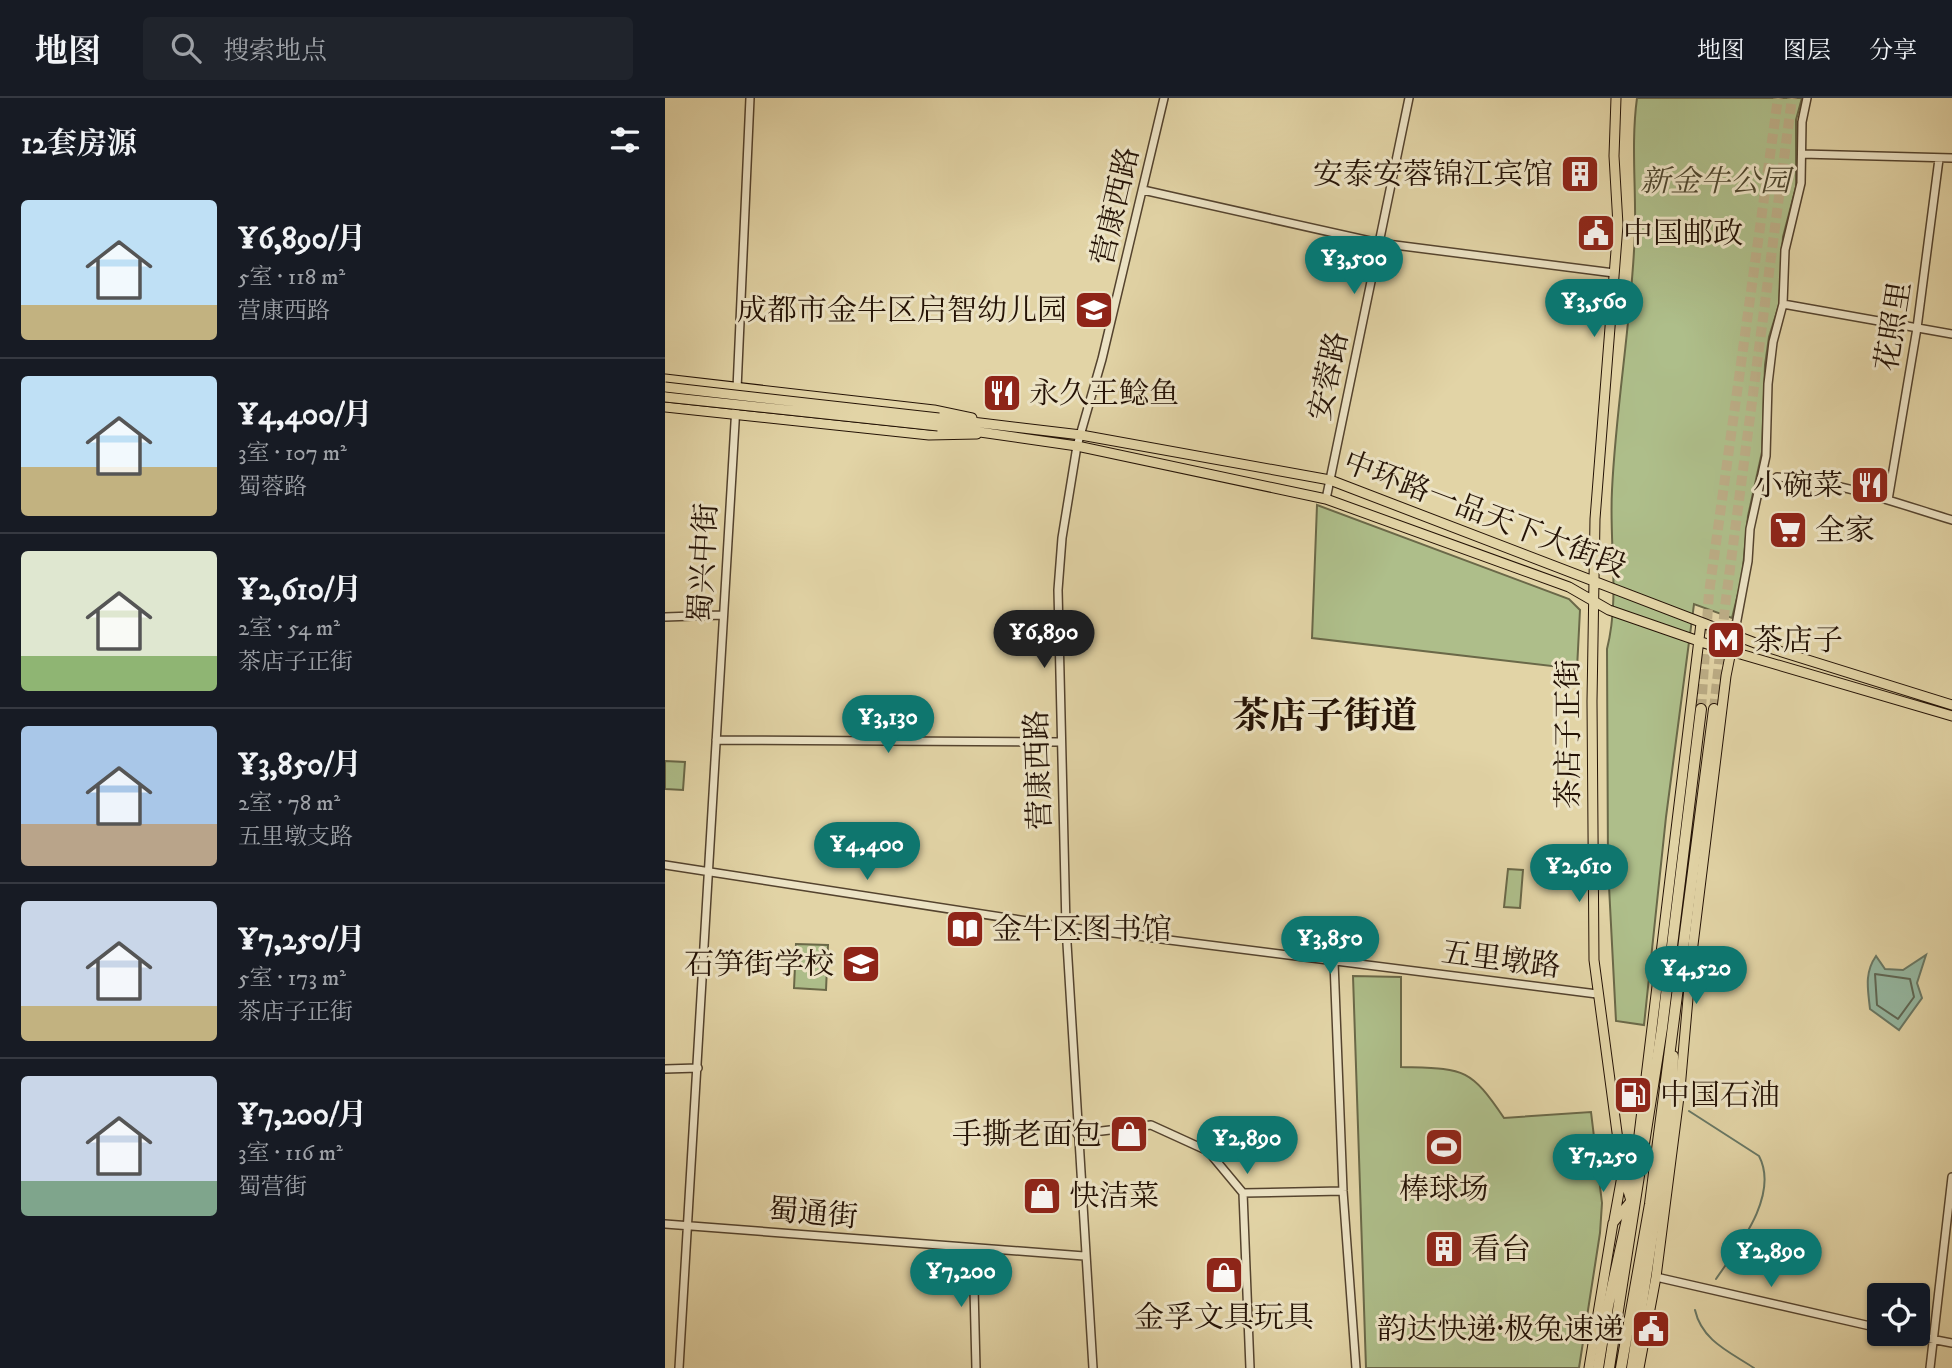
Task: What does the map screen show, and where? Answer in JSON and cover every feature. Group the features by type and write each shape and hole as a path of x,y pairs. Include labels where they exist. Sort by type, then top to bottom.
{"highway":[{"path":"1609,1368 1701,709"},
{"path":"1621,1368 1650,1204 1714,709"},
{"path":"1632,1368 1672,1106 1674,1072 1671,1035"},
{"path":"1598,1368 1608,1306 1634,1201"}],"main road":[{"path":"1594,581 1598,464 1619,225 1614,156 1616,98"},
{"name":"中环路一品天下大街段","path":"665,379 934,410 963,414 987,423"},
{"path":"665,387 939,422"},
{"path":"665,397 939,422"},
{"name":"中环路一品天下大街段","path":"665,407 734,417 929,435 993,432"},
{"name":"中环路一品天下大街段","path":"939,422 987,423 1080,435 1330,480 1734,636 1952,705"},
{"name":"中环路一品天下大街段","path":"939,422 1077,446 1326,499 1569,587 1609,610 1731,652 1952,716"},
{"name":"茶店子正街","path":"1594,581 1594,946 1597,994 1622,1170 1634,1201"},
{"path":"1613,1223 1634,1201 1660,982 1664,923 1701,623"},
{"path":"1681,1056 1734,636"},
{"path":"1639,1368 1655,1277 1680,1089 1681,956"},
{"path":"1589,1368 1622,1170"}],"street":[{"name":"蜀兴中街","path":"679,1368 737,389 750,98"},
{"name":"营康西路","path":"1093,1368 1084,1256 1066,927 1058,590 1077,446 1164,98"},
{"name":"安蓉路","path":"1326,499 1409,98"},
{"path":"1734,636 1748,561 1749,529 1766,456 1768,384 1773,342 1783,304 1786,250 1799,199 1802,121 1807,98"},
{"path":"1802,154 1952,158"},
{"name":"花照里","path":"1888,500 1917,328 1940,159"},
{"path":"1143,190 1379,243 1615,273"},
{"path":"1783,304 1952,334"},
{"path":"1777,477 1794,478 1888,500 1952,520"},
{"path":"665,617 722,615"},
{"path":"716,740 1060,743"},
{"name":"五里墩路","path":"665,865 1066,927 1597,994"},
{"path":"1334,962 1343,1191 1356,1368"},
{"path":"665,1069 698,1068"},
{"path":"1077,1134 1151,1125 1208,1151 1243,1193 1250,1368"},
{"path":"1930,1368 1952,1177"},
{"path":"1243,1193 1343,1191"},
{"name":"蜀通街","path":"665,1224 1084,1256"},
{"path":"973,1248 977,1368"},
{"path":"1655,1277 1867,1325"},
{"path":"1930,1339 1952,1343"}],"green space":[{"name":"新金牛公园","path":"1637,98 1802,98 1796,120 1796,187 1783,237 1779,305 1769,337 1765,365 1762,452 1748,516 1742,578 1732,618 1694,604 1666,817 1644,1025 1616,1021 1608,867 1607,649 1614,590 1611,510 1633,264 1634,131"},
{"path":"1317,505 1569,599 1580,610 1577,669 1312,638"},
{"path":"665,761 685,762 683,790 665,789"},
{"path":"1508,869 1523,870 1520,908 1504,907"},
{"path":"796,944 828,945 826,990 794,988"},
{"path":"1353,976 1401,977 1401,1067 1452,1070 1463,1074 1482,1088 1504,1118 1591,1112 1602,1203 1600,1233 1579,1368 1366,1368"}],"water":[{"path":"1926,955 1917,983 1922,998 1899,1030 1870,1009 1868,982 1872,962 1876,956 1885,969 1903,970"}],"waterway":[{"path":"1689,1111 1759,1156 1764,1171 1764,1188 1753,1221 1716,1279"},
{"path":"1695,1310 1710,1338 1754,1368"}],"tunnel":[{"path":"1701,709 1709,593 1778,98"},
{"path":"1714,709 1792,98"}],"place":[{"name":"安泰安蓉锦江宾馆","path":"1580,174"},
{"name":"中国邮政","path":"1596,233"},
{"name":"成都市金牛区启智幼儿园","path":"1094,310"},
{"name":"永久王鲶鱼","path":"1002,393"},
{"name":"小碗菜","path":"1870,485"},
{"name":"全家","path":"1788,530"},
{"name":"茶店子","path":"1726,640"},
{"name":"金牛区图书馆","path":"965,929"},
{"name":"石笋街学校","path":"861,964"},
{"name":"中国石油","path":"1633,1095"},
{"name":"手撕老面包","path":"1129,1134"},
{"name":"棒球场","path":"1444,1147"},
{"name":"快洁菜","path":"1042,1196"},
{"name":"看台","path":"1444,1249"},
{"name":"金孚文具玩具","path":"1224,1275"},
{"name":"韵达快递·极兔速递","path":"1651,1329"}],"district":[{"name":"茶店子街道","path":"1325,715"}]}
